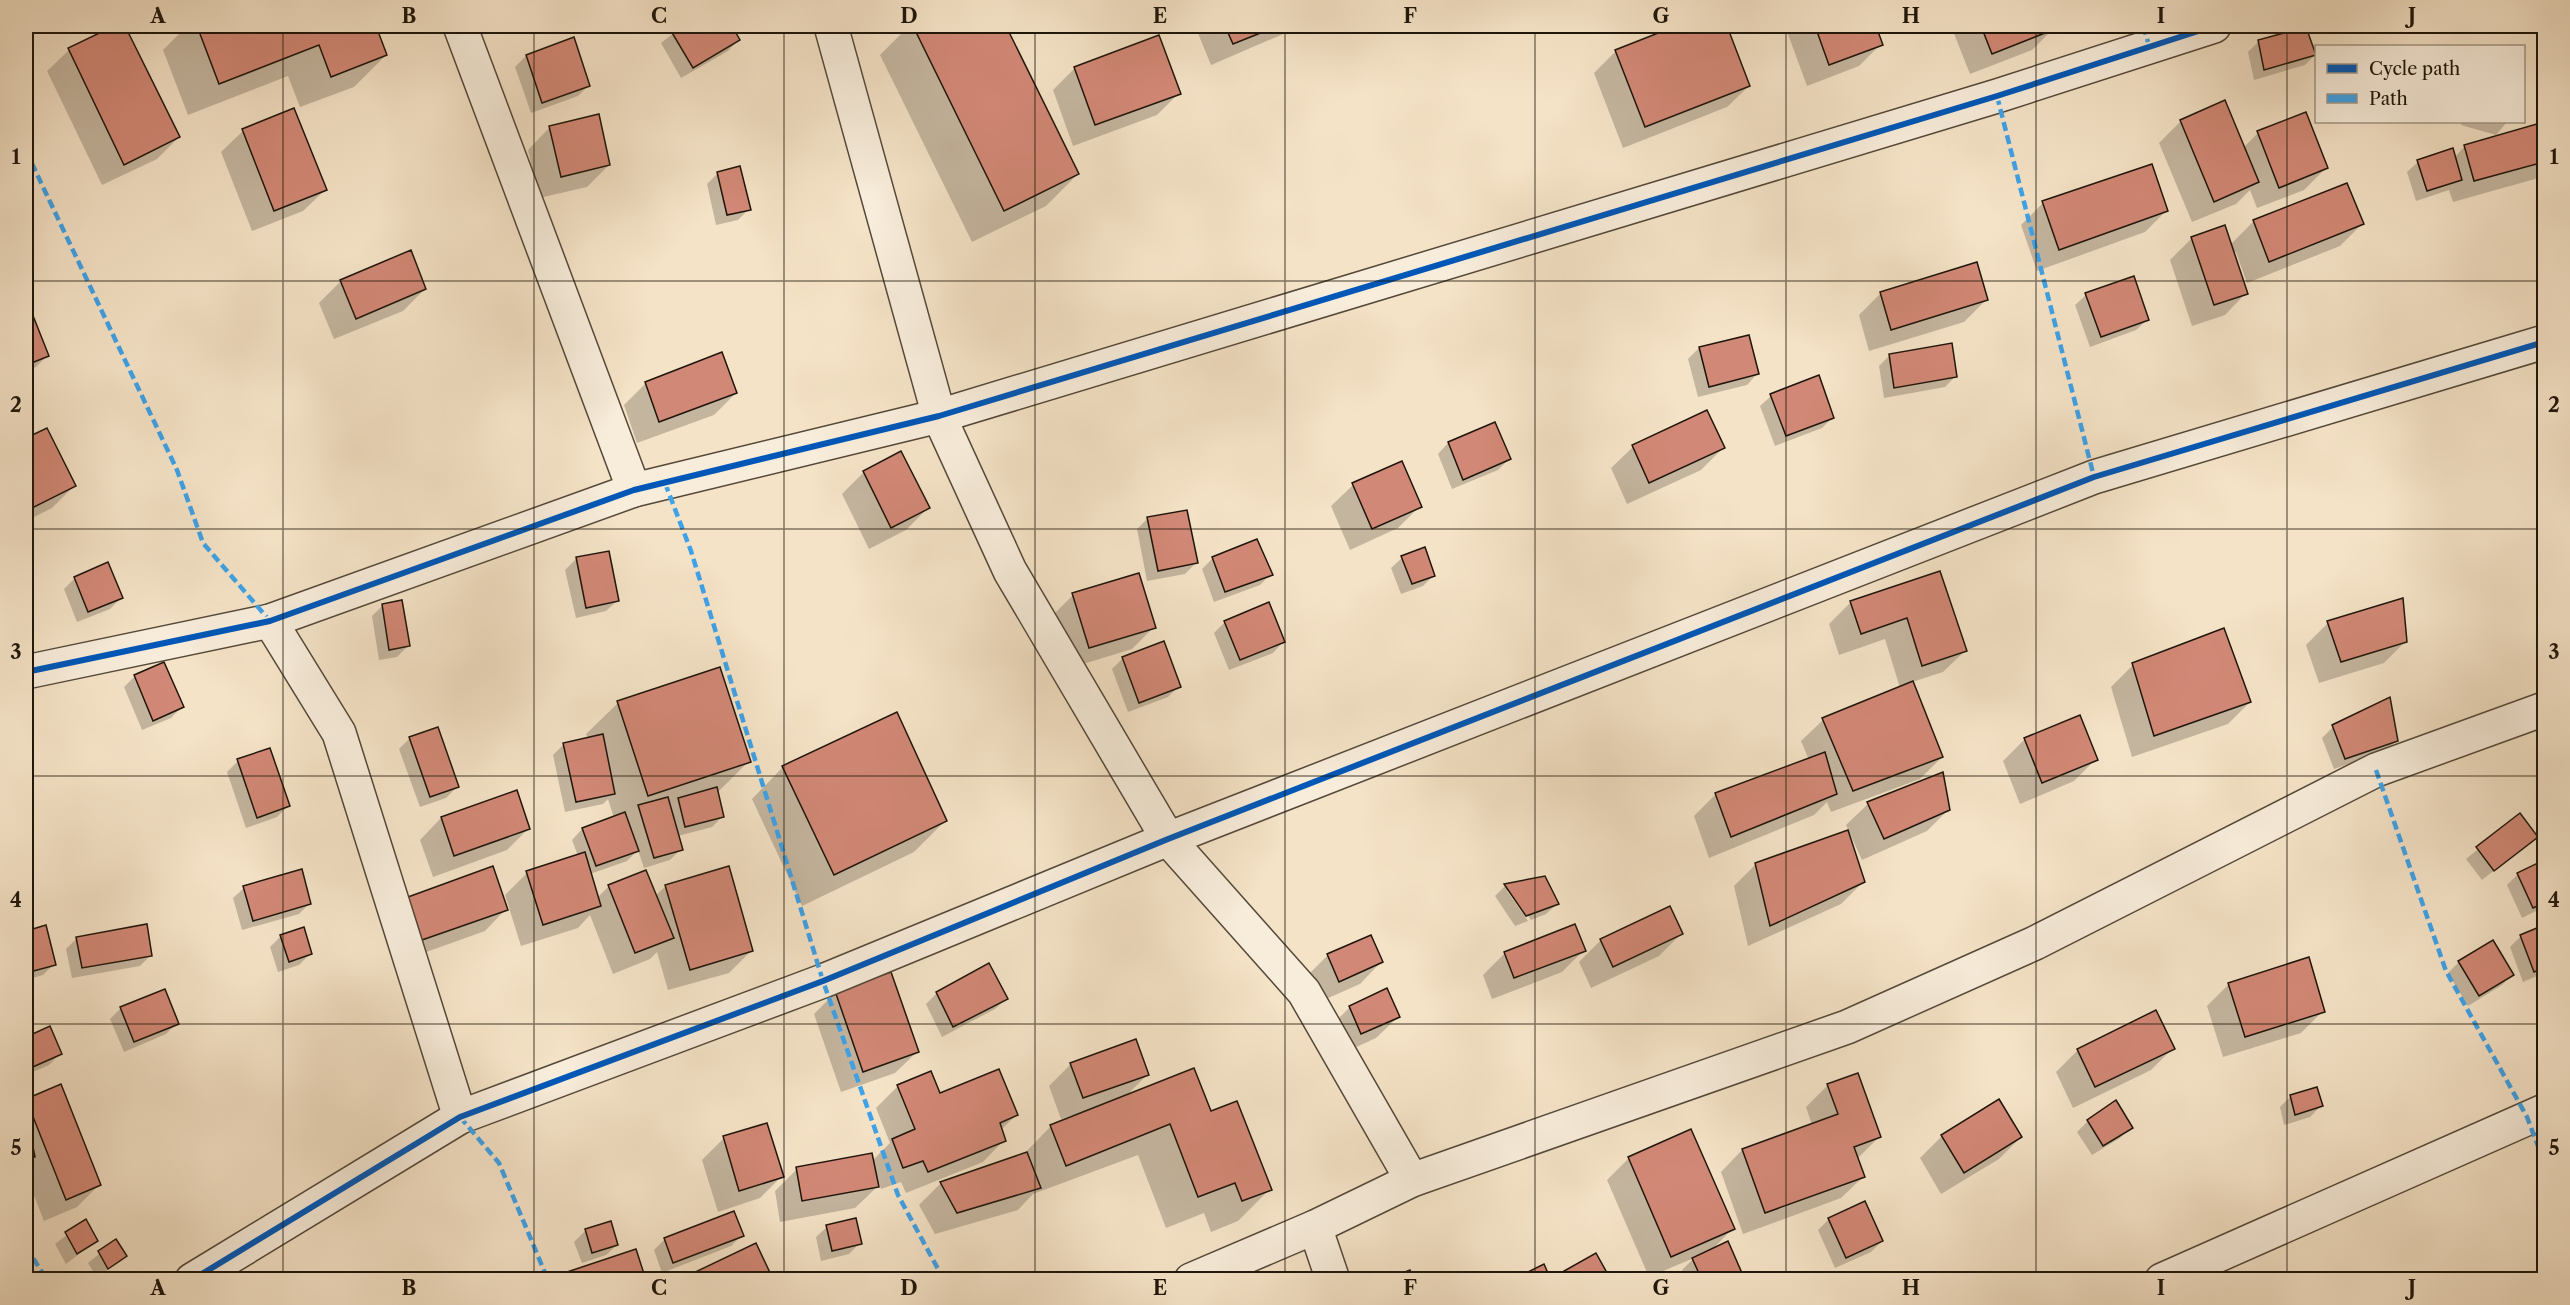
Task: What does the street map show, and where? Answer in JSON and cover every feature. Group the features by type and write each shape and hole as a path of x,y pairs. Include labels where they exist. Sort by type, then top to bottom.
{"street":[{"path":"460,26 634,490"},
{"path":"831,26 939,416 1010,571 1168,839 1304,992 1412,1180"},
{"path":"26,672 270,621 634,490 939,416 1986,100 2214,26"},
{"path":"192,1280 460,1117 823,981 1168,839 2094,477 2544,342"},
{"path":"270,621 339,733 460,1117"},
{"path":"1191,1280 1315,1227 1412,1180 1847,1027 2035,943 2376,770 2544,708"},
{"path":"2162,1280 2544,1111"},
{"path":"1315,1227 1333,1280"}],"building":[{"path":"114,26 125,26 180,137 124,165 68,48"},
{"path":"197,26 376,26 387,55 331,77 319,45 219,84"},
{"path":"680,26 732,26 740,40 693,68 671,31"},
{"path":"913,26 1006,26 1079,174 1004,211"},
{"path":"1225,26 1278,26 1233,44"},
{"path":"1676,26 1727,26 1750,86 1645,127 1615,50"},
{"path":"1815,26 1876,26 1883,45 1829,65"},
{"path":"1981,26 2054,26 2055,29 1992,54"},
{"path":"2306,27 2315,55 2264,70 2258,40"},
{"path":"1159,35 1181,94 1095,125 1074,67"},
{"path":"574,37 590,86 542,103 526,55"},
{"path":"2225,100 2259,182 2214,202 2180,120"},
{"path":"294,108 327,190 274,211 242,129"},
{"path":"2306,112 2328,168 2279,188 2257,131"},
{"path":"599,114 610,165 561,177 549,126"},
{"path":"2544,122 2544,162 2474,181 2464,145"},
{"path":"2453,148 2462,180 2427,191 2417,160"},
{"path":"2152,164 2168,211 2059,250 2042,201"},
{"path":"740,166 751,210 727,215 717,172"},
{"path":"2347,183 2364,224 2269,262 2253,220"},
{"path":"2225,225 2248,294 2214,305 2191,237"},
{"path":"411,250 426,289 356,319 340,280"},
{"path":"1977,262 1988,300 1891,330 1880,292"},
{"path":"2134,276 2149,320 2101,337 2085,293"},
{"path":"26,298 49,356 29,364 26,356"},
{"path":"1749,335 1759,374 1709,387 1699,347"},
{"path":"1952,343 1957,377 1894,388 1889,354"},
{"path":"722,352 737,393 659,422 645,382"},
{"path":"1819,375 1834,418 1786,436 1770,394"},
{"path":"1707,410 1725,448 1649,483 1632,445"},
{"path":"1495,422 1511,459 1463,480 1448,442"},
{"path":"47,428 76,486 26,511 26,438"},
{"path":"901,451 930,508 891,528 863,471"},
{"path":"1402,461 1422,507 1372,529 1352,483"},
{"path":"1187,510 1198,563 1158,571 1147,517"},
{"path":"1257,539 1273,575 1225,592 1212,557"},
{"path":"1425,547 1435,576 1412,584 1401,556"},
{"path":"609,551 619,601 586,608 576,557"},
{"path":"108,562 123,598 88,612 74,577"},
{"path":"1940,571 1967,651 1922,666 1907,618 1861,634 1850,601"},
{"path":"1139,573 1156,628 1089,648 1072,593"},
{"path":"2403,598 2407,642 2341,662 2327,621"},
{"path":"402,600 410,646 389,650 382,604"},
{"path":"1269,602 1285,642 1240,660 1224,621"},
{"path":"2224,628 2251,702 2154,736 2132,663"},
{"path":"1164,641 1181,687 1139,703 1122,657"},
{"path":"164,662 184,707 153,721 134,675"},
{"path":"720,667 751,762 648,796 617,701"},
{"path":"1913,681 1943,757 1853,791 1822,718"},
{"path":"2390,697 2398,741 2345,759 2332,725"},
{"path":"897,712 947,821 834,875 782,766"},
{"path":"2080,715 2098,760 2042,783 2024,738"},
{"path":"438,727 459,787 430,797 409,737"},
{"path":"603,734 615,794 576,802 563,743"},
{"path":"270,748 290,806 257,818 237,759"},
{"path":"1825,752 1837,794 1731,837 1715,793"},
{"path":"1943,772 1950,810 1884,839 1867,802"},
{"path":"717,787 724,817 685,827 678,798"},
{"path":"517,790 530,829 454,856 441,817"},
{"path":"668,797 683,850 654,858 638,805"},
{"path":"625,812 639,851 596,866 582,828"},
{"path":"2520,813 2538,837 2494,871 2476,847"},
{"path":"1848,830 1865,882 1770,926 1755,863"},
{"path":"585,852 601,906 543,925 526,871"},
{"path":"2544,860 2544,903 2533,908 2517,873"},
{"path":"493,866 508,910 422,940 408,897"},
{"path":"729,866 753,951 690,970 665,885"},
{"path":"302,869 311,904 253,921 243,886"},
{"path":"646,870 674,938 635,953 608,885"},
{"path":"1545,876 1559,904 1526,916 1504,884"},
{"path":"1670,906 1683,934 1613,967 1600,939"},
{"path":"147,924 152,956 82,968 76,937"},
{"path":"1575,924 1586,951 1514,978 1504,952"},
{"path":"46,925 56,965 26,973 26,931"},
{"path":"2544,925 2544,968 2534,972 2520,935"},
{"path":"304,927 312,954 289,962 280,935"},
{"path":"1371,935 1383,962 1339,982 1327,954"},
{"path":"2493,940 2514,975 2479,996 2458,961"},
{"path":"2309,957 2325,1012 2245,1037 2228,983"},
{"path":"989,963 1008,999 953,1027 936,992"},
{"path":"891,972 919,1052 863,1072 835,991"},
{"path":"1387,988 1400,1017 1361,1034 1349,1006"},
{"path":"165,989 179,1024 134,1042 120,1007"},
{"path":"2156,1010 2175,1049 2095,1087 2077,1049"},
{"path":"50,1026 62,1054 26,1070 26,1037"},
{"path":"1136,1039 1149,1075 1083,1098 1070,1063"},
{"path":"1194,1068 1211,1111 1237,1101 1272,1190 1242,1201 1235,1183 1198,1197 1170,1124 1066,1166 1050,1125"},
{"path":"999,1069 1018,1115 1000,1123 1006,1141 928,1172 923,1161 903,1168 892,1139 915,1129 897,1085 931,1071 940,1093"},
{"path":"1858,1073 1881,1137 1854,1147 1865,1177 1765,1213 1742,1149 1838,1114 1827,1084"},
{"path":"61,1084 101,1185 66,1200 26,1099"},
{"path":"2317,1087 2323,1106 2295,1115 2290,1095"},
{"path":"1999,1099 2022,1137 1964,1173 1941,1135"},
{"path":"2116,1100 2133,1128 2103,1146 2087,1120"},
{"path":"26,1112 35,1157 26,1159"},
{"path":"767,1123 784,1177 739,1191 723,1136"},
{"path":"1691,1129 1735,1229 1671,1257 1628,1157"},
{"path":"1027,1152 1041,1188 957,1213 940,1182"},
{"path":"872,1153 879,1187 802,1201 796,1167"},
{"path":"1865,1201 1883,1241 1846,1258 1828,1218"},
{"path":"734,1211 744,1236 673,1263 664,1238"},
{"path":"856,1218 862,1244 832,1251 826,1225"},
{"path":"86,1219 98,1241 77,1254 65,1232"},
{"path":"611,1221 618,1245 592,1253 585,1229"},
{"path":"116,1239 127,1256 108,1269 98,1251"},
{"path":"1728,1241 1745,1280 1702,1280 1692,1258"},
{"path":"756,1243 773,1279 689,1280 687,1276"},
{"path":"636,1249 646,1280 566,1280 564,1273"},
{"path":"1596,1253 1611,1280 1569,1280 1564,1271"},
{"path":"1544,1264 1551,1280 1512,1280"},
{"path":"1410,1270 1414,1280 1384,1280"}],"marked path":[{"path":"2143,26 2149,45"},
{"path":"1997,96 2094,477"},
{"path":"26,151 177,470 203,543 270,621"},
{"path":"665,483 691,551 823,981 898,1195 944,1280"},
{"path":"2376,770 2446,971 2527,1117 2544,1162"},
{"path":"460,1117 499,1163 548,1280"},
{"path":"26,1247 47,1280"}],"cycle path":[{"path":"26,672 270,621 634,490 939,416 1997,96 2214,26"},
{"path":"192,1280 460,1117 823,981 1168,839 2094,477 2544,342"}]}
